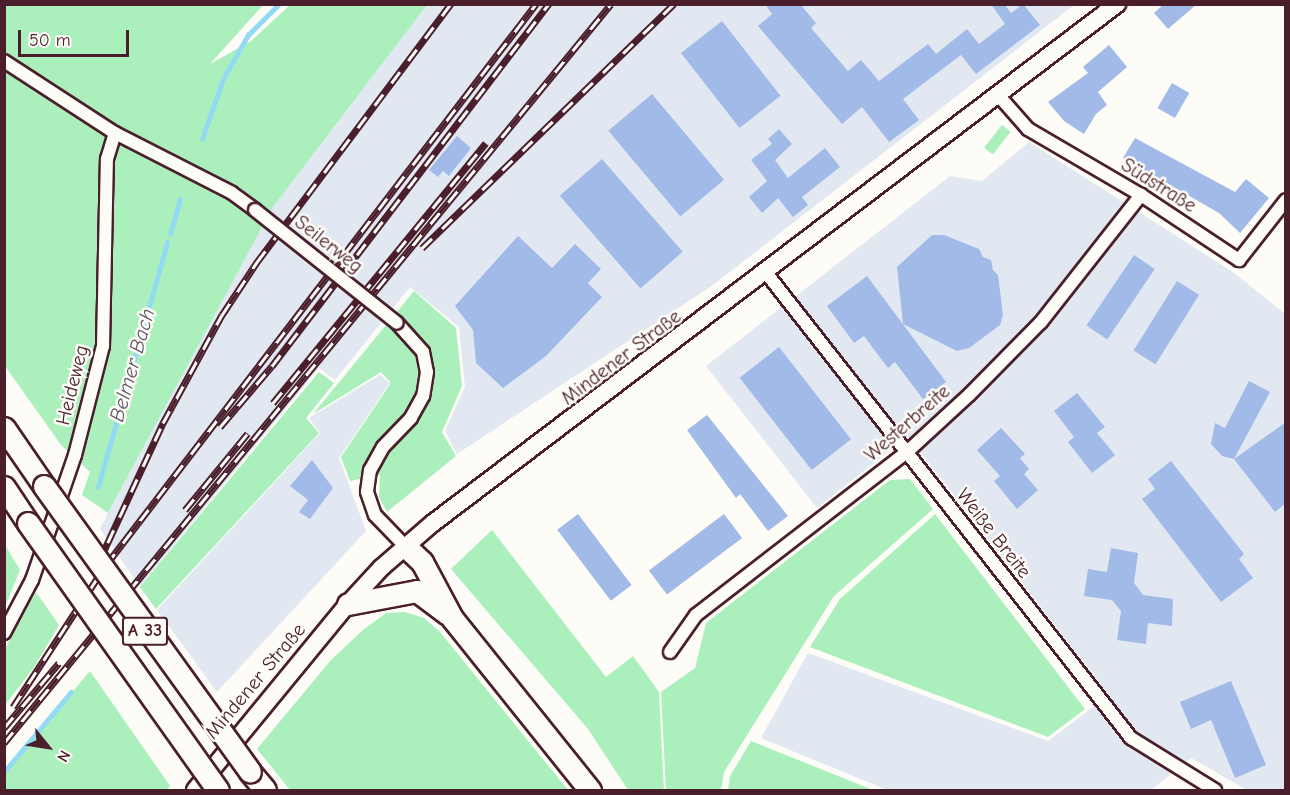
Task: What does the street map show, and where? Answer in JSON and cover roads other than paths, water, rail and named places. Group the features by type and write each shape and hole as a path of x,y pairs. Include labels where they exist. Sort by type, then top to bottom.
{"highway":[{"name":"A 33","path":"4,428 265,790"},
{"name":"A 33","path":"4,487 218,790"},
{"path":"406,547 417,591 452,618"},
{"path":"406,547 422,562 452,618 590,790"},
{"path":"348,604 417,591"}],"main road":[{"name":"Mindener Straße","path":"195,790 348,604 406,547 767,274 1118,4"}],"street":[{"name":"Seilerweg","path":"4,61 115,133 232,193 397,323 423,352 427,372 423,396 411,418 379,455 370,470 367,492 375,515 406,547"},
{"name":"Südstraße","path":"999,96 1028,129 1141,195 1239,260 1286,200"},
{"name":"Heideweg","path":"4,633 32,580 55,515 75,455 103,346 107,159 115,133"},
{"name":"Westerbreite","path":"670,652 696,615 907,452 1041,322 1141,195"},
{"name":"Weiße Breite","path":"767,274 1131,738 1215,790"}],"waterway":[{"name":"Belmer Bach","path":"202,139 223,79 248,35 279,4"},
{"name":"Belmer Bach","path":"170,234 180,199"},
{"name":"Belmer Bach","path":"98,487 167,243"},
{"name":"Belmer Bach","path":"4,772 71,692"}],"railway":[{"path":"96,568 163,423 222,315 257,262 451,4"},
{"path":"13,707 106,565 536,4"},
{"path":"220,427 272,366 549,4"},
{"path":"4,743 611,4"},
{"path":"422,248 674,4"},
{"path":"273,403 486,143"},
{"path":"185,510 248,433"},
{"path":"4,728 59,663"}]}
